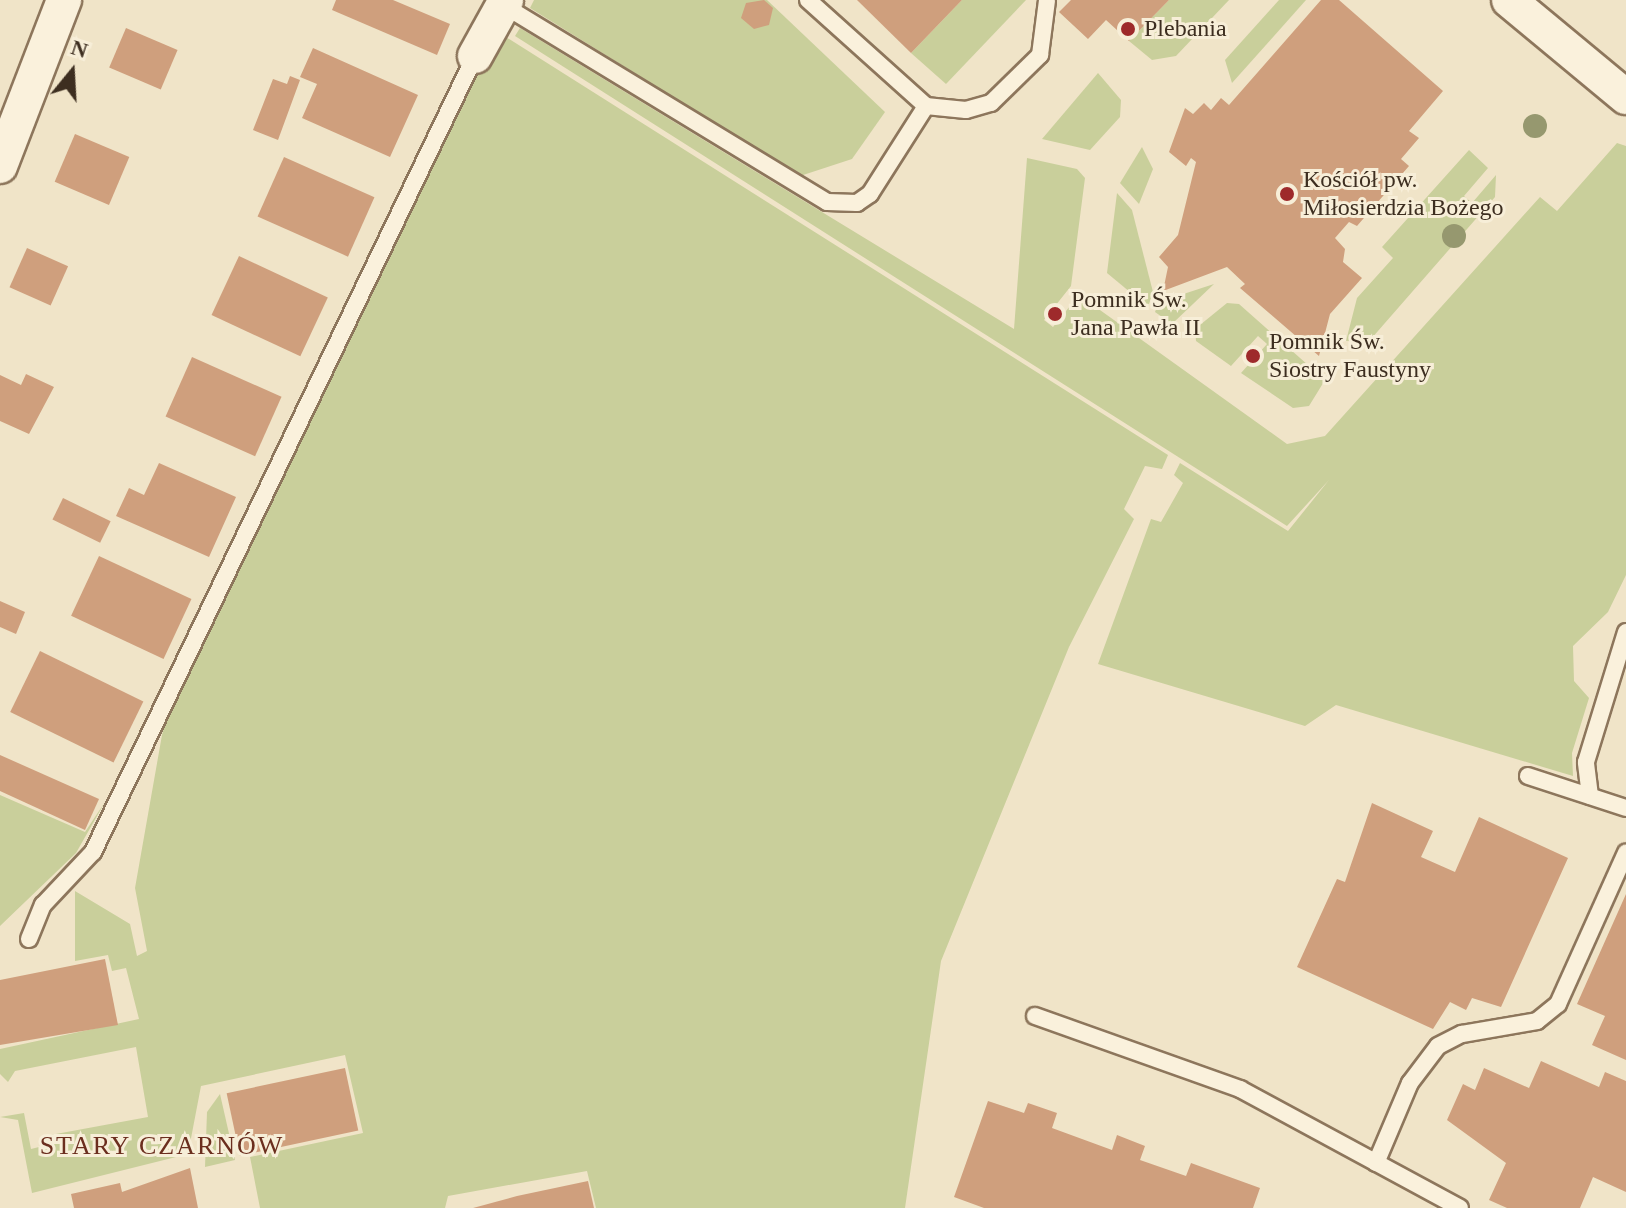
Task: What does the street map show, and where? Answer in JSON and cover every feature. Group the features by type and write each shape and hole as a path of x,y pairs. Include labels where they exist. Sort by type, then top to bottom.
{"street":[{"path":"0,166 64,0"},
{"path":"1509,0 1626,97"},
{"path":"475,56 500,2"}],"lane":[{"path":"808,0 926,106 966,110 991,103 1044,48 1047,0"},
{"path":"500,2 827,202 857,203 870,194 926,106"},
{"path":"29,939 43,905 93,852 475,56"},
{"path":"1590,796 1586,762 1626,632"},
{"path":"1528,776 1626,808"},
{"path":"1376,1163 1431,1053 1462,1034 1537,1021 1558,1004 1626,853"},
{"path":"1035,1016 1240,1089 1460,1208"}],"green space":[{"path":"534,0 767,0 885,112 852,159 800,176 530,8"},
{"path":"962,0 1026,0 946,84 911,53"},
{"path":"1169,0 1229,0 1176,56 1152,60 1129,41"},
{"path":"1279,0 1306,0 1232,83 1225,60"},
{"path":"490,27 1168,455 1162,469 1145,466 1124,509 1134,519 1069,647 941,961 905,1208 596,1208 587,1171 448,1196 445,1208 260,1208 250,1157 363,1133 345,1055 201,1086 188,1154 32,1193 18,1120 0,1117 24,1113 31,1149 47,1145 45,1136 148,1117 136,1047 15,1071 8,1082 0,1074 0,1049 139,1019 126,968 112,971 108,955 75,961 75,891 130,924 137,956 147,951 135,888 162,735 187,646"},
{"path":"520,28 1014,329 1027,158 1077,169 1085,178 1071,286 1044,320 1053,327 1079,295 1287,444 1325,436 1540,197 1557,211 1617,143 1626,146 1626,575 1608,612 1573,646 1574,681 1589,698 1572,753 1573,776 1336,705 1305,726 1098,664 1151,519 1161,522 1183,483 1174,475 1180,463 1288,531 1329,480 1287,526 515,36"},
{"path":"1098,73 1121,100 1120,117 1090,150 1042,139"},
{"path":"1142,147 1153,169 1139,204 1120,183"},
{"path":"1469,150 1488,168 1464,196 1472,203 1496,175 1495,197 1371,339 1346,341 1357,298 1393,258 1382,247"},
{"path":"1117,193 1132,210 1153,292 1148,307 1107,273"},
{"path":"1214,284 1172,324 1155,312 1159,302"},
{"path":"1227,303 1239,304 1325,380 1309,406 1293,408 1241,373 1267,344 1258,336 1231,366 1196,341 1195,329"},
{"path":"0,795 85,832 105,802 76,853 0,926"},
{"path":"220,1094 235,1160 205,1167 207,1112"}],"building":[{"path":"336,0 393,0 450,24 437,55 332,10"},
{"path":"764,0 773,8 769,25 754,29 741,18 746,3"},
{"path":"857,0 962,0 911,53"},
{"name":"Plebania","path":"1071,0 1169,0 1129,41 1106,20 1088,39 1059,12"},
{"name":"Kościół pw. Miłosierdzia Bożego","path":"1321,0 1339,0 1443,91 1409,131 1419,138 1401,159 1409,166 1357,226 1349,222 1335,238 1345,249 1343,262 1362,278 1330,314 1319,356 1240,288 1245,284 1227,267 1163,291 1168,267 1159,257 1178,235 1196,162 1191,158 1186,166 1169,152 1185,108 1193,114 1204,103 1211,110 1221,98 1229,105"},
{"path":"126,28 178,50 161,89 109,68"},
{"path":"313,48 418,95 390,157 302,118 317,84 300,77"},
{"path":"290,76 300,80 278,140 253,130 273,79 287,84"},
{"path":"75,134 129,157 109,205 55,182"},
{"path":"284,157 374,197 348,257 258,216"},
{"path":"27,248 68,266 51,306 10,287"},
{"path":"239,256 328,297 300,356 212,315"},
{"path":"192,357 282,397 255,456 166,416"},
{"path":"26,374 54,387 29,434 0,421 0,375 21,385"},
{"path":"159,463 236,497 209,557 116,516 129,488 144,495"},
{"path":"63,498 111,521 100,543 52,520"},
{"path":"99,556 191,599 164,659 71,616"},
{"path":"0,601 25,612 16,634 0,627"},
{"path":"40,651 143,701 114,763 10,712"},
{"path":"0,755 99,799 85,830 0,791"},
{"path":"1372,803 1433,831 1421,857 1455,872 1479,817 1568,858 1501,1007 1472,998 1466,1010 1450,1002 1433,1029 1297,967 1337,879 1345,882"},
{"path":"1626,894 1626,1060 1592,1045 1605,1016 1577,1004"},
{"path":"105,959 118,1025 0,1045 0,980"},
{"path":"1541,1061 1599,1087 1605,1072 1626,1081 1626,1192 1593,1177 1580,1208 1507,1208 1489,1200 1506,1163 1447,1120 1463,1084 1475,1090 1484,1068 1529,1088"},
{"path":"345,1068 358,1131 240,1156 227,1093"},
{"path":"988,1101 1024,1113 1028,1103 1057,1113 1052,1128 1112,1150 1117,1135 1145,1146 1140,1160 1186,1176 1191,1163 1260,1188 1253,1208 984,1208 954,1197"},
{"path":"190,1168 198,1208 74,1208 71,1194 120,1183 122,1192"},
{"path":"588,1181 594,1208 473,1208 517,1196"}],"place":[{"name":"Plebania","path":"1128,29"},
{"name":"Kościół pw. Miłosierdzia Bożego","path":"1287,194"},
{"name":"Pomnik Św. Jana Pawła II","path":"1055,314"},
{"name":"Pomnik Św. Siostry Faustyny","path":"1253,356"}],"district":[{"name":"STARY CZARNÓW","path":"162,1146"}]}
